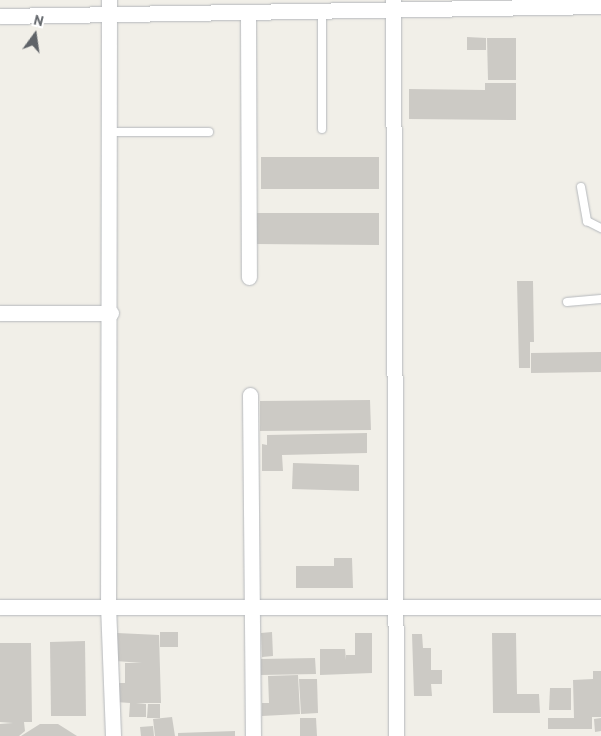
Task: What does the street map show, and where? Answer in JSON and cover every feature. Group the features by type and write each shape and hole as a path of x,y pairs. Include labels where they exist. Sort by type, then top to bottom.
{"street":[{"path":"0,16 109,7 248,14 322,12 393,5 601,6"},
{"path":"393,5 396,736"},
{"path":"109,7 111,313 108,605 113,736"},
{"path":"248,14 249,277"},
{"path":"0,313 111,313"},
{"path":"250,395 253,736"},
{"path":"0,607 108,605 252,610 601,607"}],"lane":[{"path":"322,12 322,129"},
{"path":"110,132 209,132"},
{"path":"581,187 588,221 601,228"},
{"path":"567,302 601,299"}],"building":[{"path":"467,37 486,38 486,50 467,50"},
{"path":"487,38 516,38 516,80 488,80"},
{"path":"485,83 516,83 516,120 409,119 409,89 485,90"},
{"path":"261,157 379,157 379,189 261,189"},
{"path":"254,213 379,213 379,245 254,244"},
{"path":"517,281 533,281 534,342 530,342 530,368 519,368"},
{"path":"601,352 601,372 531,373 531,353"},
{"path":"370,400 371,430 260,431 260,401"},
{"path":"367,433 367,453 282,455 283,471 262,471 262,444 267,445 267,435"},
{"path":"293,463 359,465 359,491 292,489"},
{"path":"334,558 352,558 353,588 296,588 296,566 334,566"},
{"path":"160,632 178,632 178,647 160,647"},
{"path":"272,632 273,656 262,657 261,633"},
{"path":"117,633 159,635 161,703 136,703 146,704 146,717 129,717 130,703 116,702 117,683 125,683 125,663 142,663 116,661"},
{"path":"355,633 372,633 372,673 320,675 320,649 345,649 346,660 346,655 355,655"},
{"path":"492,633 516,633 517,694 539,694 540,713 493,713"},
{"path":"412,634 422,634 423,648 431,648 431,670 442,670 442,684 431,684 432,696 414,696"},
{"path":"85,641 86,716 51,716 50,642"},
{"path":"0,643 31,643 32,722 24,722 25,731 19,736 0,736 0,724 13,723 0,722"},
{"path":"315,658 316,674 261,675 261,659"},
{"path":"593,671 601,671 601,717 592,717 592,729 548,729 548,718 574,718 573,680 593,679"},
{"path":"298,675 300,714 262,716 262,703 269,703 268,676"},
{"path":"299,679 317,679 318,713 301,714"},
{"path":"550,688 571,688 571,710 549,710"},
{"path":"148,704 160,704 160,718 147,718"},
{"path":"172,717 175,736 155,736 153,719"},
{"path":"300,718 316,718 317,736 300,736"},
{"path":"601,718 601,731 595,732 594,719"},
{"path":"40,724 58,724 77,736 21,736"},
{"path":"153,726 154,736 141,736 140,727"},
{"path":"235,731 235,736 178,736 178,733"}]}
